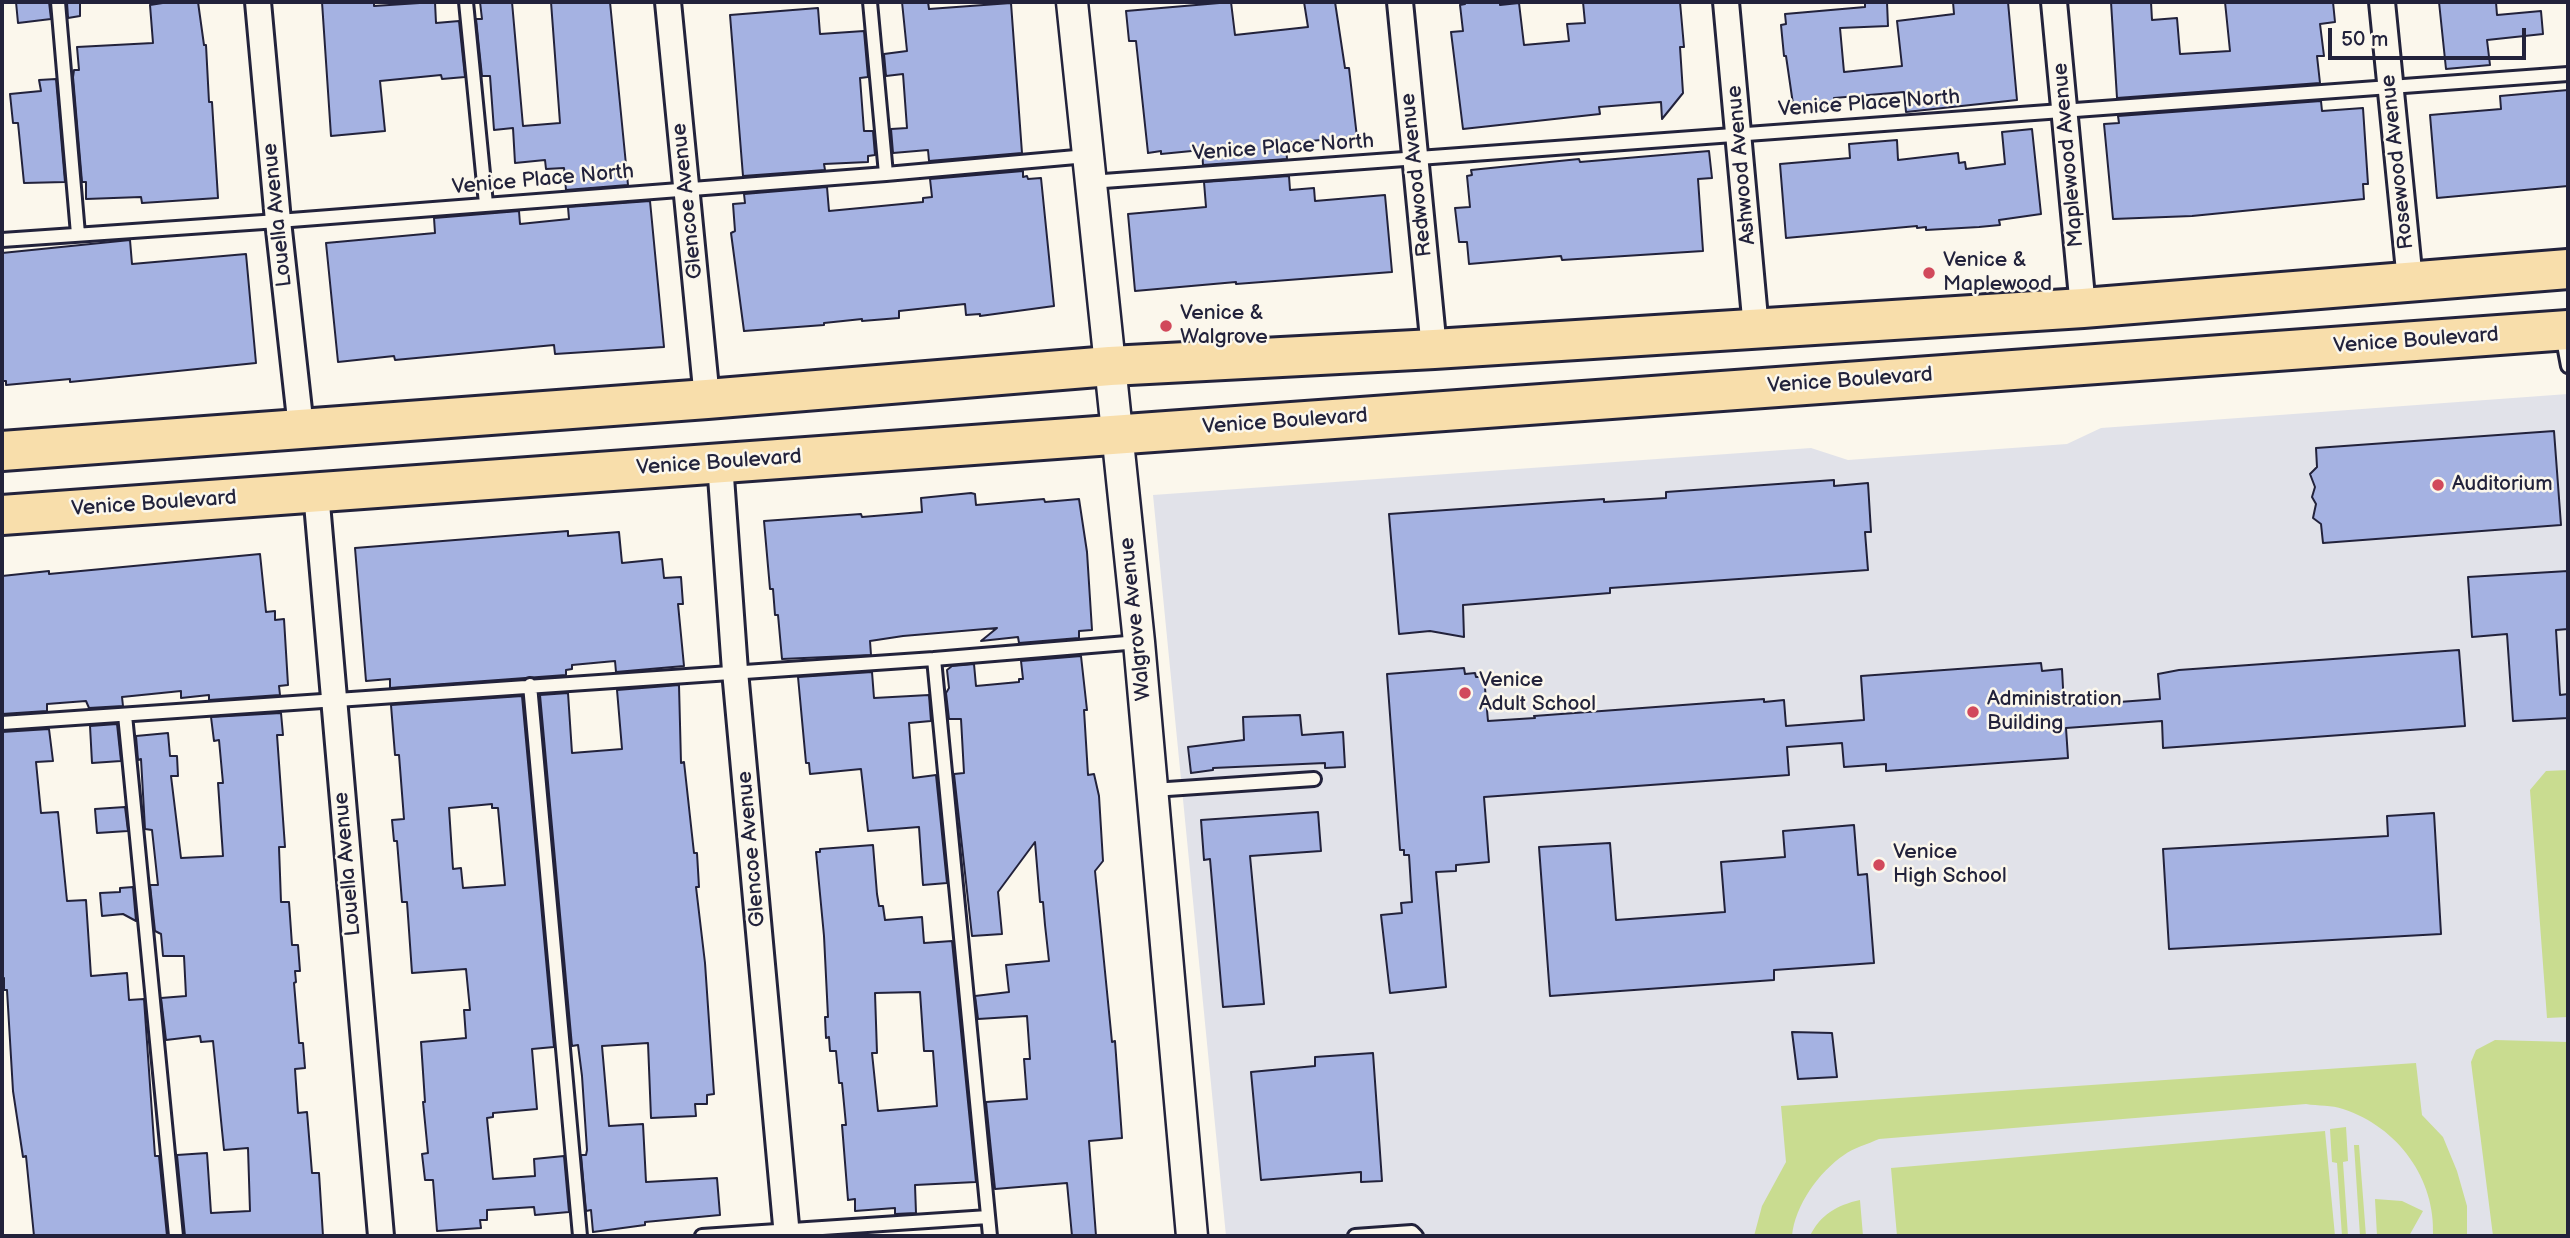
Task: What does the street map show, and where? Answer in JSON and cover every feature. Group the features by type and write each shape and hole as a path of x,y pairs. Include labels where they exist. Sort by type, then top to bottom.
{"main road":[{"path":"2,451 1110,366 1434,349 2083,308 2568,269"},
{"name":"Venice Boulevard","path":"2,515 1117,434 2566,342"}],"street":[{"name":"Louella Avenue","path":"258,2 301,428"},
{"name":"Glencoe Avenue","path":"668,2 707,399"},
{"name":"Walgrove Avenue","path":"1072,2 1139,642 1192,1236"},
{"name":"Redwood Avenue","path":"1400,2 1434,349"},
{"name":"Ashwood Avenue","path":"1726,2 1756,328"},
{"name":"Maplewood Avenue","path":"2054,2 2083,308"},
{"name":"Rosewood Avenue","path":"2382,2 2410,281"},
{"name":"Glencoe Avenue","path":"720,463 735,671 787,1233"},
{"name":"Louella Avenue","path":"316,492 381,1236"}],"lane":[{"path":"58,2 78,234"},
{"path":"466,2 486,204"},
{"path":"870,2 886,174"},
{"name":"Venice Place North","path":"2,240 886,174 1416,157 2568,74"},
{"path":"2,723 934,659 1139,642"},
{"path":"934,659 990,1236"},
{"path":"530,685 580,1236"},
{"path":"125,715 176,1236"},
{"path":"1152,790 1314,779"},
{"path":"702,1236 787,1233 988,1217"},
{"path":"1355,1236 1412,1233 1416,1236"}],"shaded area":[{"name":"Venice High School","path":"2568,394 2568,1236 1226,1236 1153,495 1811,448 1848,460 2067,444 2101,428"}],"green space":[{"path":"2568,770 2568,1017 2547,1018 2530,790 2546,771"},
{"path":"2495,1040 2568,1042 2568,1236 2493,1236 2471,1062 2476,1050"},
{"path":"2416,1063 2422,1115 2443,1137 2457,1171 2467,1206 2467,1236 2433,1236 2428,1195 2420,1176 2410,1158 2381,1128 2343,1109 2306,1104 1879,1139 1848,1153 1817,1180 1803,1201 1792,1236 1754,1236 1762,1206 1786,1162 1781,1106"},
{"path":"2346,1127 2348,1161 2343,1162 2348,1236 2342,1236 2337,1163 2332,1162 2330,1129"},
{"path":"2325,1131 2335,1236 1897,1236 1891,1168"},
{"path":"2354,1145 2359,1145 2366,1236 2360,1236"},
{"path":"2375,1199 2402,1201 2423,1211 2409,1236 2377,1236"},
{"path":"1860,1200 1863,1236 1810,1236 1830,1212"}],"building":[{"path":"16,2 49,2 51,19 18,23"},
{"path":"67,2 80,2 80,16 68,18"},
{"path":"198,2 206,45 209,102 212,102 218,198 142,203 141,197 86,199 86,182 82,182 73,77 74,70 79,70 77,47 153,43 150,5"},
{"path":"322,2 374,2 374,6 435,2 436,23 459,21 465,77 442,79 441,75 380,81 385,131 331,136"},
{"path":"480,2 512,2 523,126 560,123 551,2 610,2 628,185 566,190 564,168 546,169 545,160 515,163 513,128 494,130 490,76 482,76 476,19 482,19"},
{"path":"902,2 928,2 929,9 1011,3 1022,153 929,161 928,150 893,153 891,129 907,128 903,74 886,76 884,54 907,51"},
{"path":"1231,2 1235,35 1308,27 1304,2 1335,2 1345,68 1349,68 1357,137 1286,143 1287,159 1203,165 1202,150 1148,153 1136,41 1129,41 1126,11"},
{"path":"1465,2 1500,2 1500,5 1519,3 1524,45 1569,41 1567,24 1585,23 1583,2 1680,2 1684,47 1680,47 1683,93 1662,119 1661,102 1599,107 1600,114 1463,129 1451,32 1463,31 1460,5"},
{"path":"1865,2 1887,2 1888,26 1840,28 1844,72 1902,66 1897,21 1954,14 1953,2 2008,2 2017,100 1906,112 1904,92 1834,98 1835,107 1799,110 1799,104 1793,104 1784,56 1781,25 1786,24 1785,14 1865,7"},
{"path":"2111,2 2151,2 2152,20 2177,18 2180,54 2230,51 2225,2 2333,2 2335,22 2320,24 2324,56 2317,56 2320,83 2117,98"},
{"path":"2439,2 2496,2 2497,15 2541,11 2543,34 2487,40 2490,65 2446,69"},
{"path":"818,8 820,34 864,31 868,77 860,78 864,131 873,131 875,155 868,156 868,162 824,164 825,170 743,176 730,15"},
{"path":"56,79 65,182 24,183 18,123 13,123 10,94 41,91 39,80"},
{"path":"2568,90 2568,186 2437,198 2430,115 2501,109 2500,96"},
{"path":"2321,101 2322,111 2363,108 2368,184 2363,184 2364,199 2192,216 2113,219 2104,124 2119,123 2118,116"},
{"path":"2032,129 2041,214 1999,220 2000,225 1979,227 1926,230 1926,227 1917,226 1786,238 1780,164 1850,158 1849,144 1897,140 1898,160 1958,153 1959,163 1965,162 1966,169 2005,164 2002,132"},
{"path":"1709,151 1712,178 1698,179 1703,251 1562,260 1561,256 1469,264 1467,242 1459,242 1455,208 1470,207 1467,176 1472,175 1471,170 1579,159 1580,162"},
{"path":"1023,171 1023,177 1027,176 1028,179 1041,178 1054,306 980,316 966,315 965,304 899,311 899,318 744,331 731,233 735,231 733,204 745,203 744,194 827,187 829,211 923,202 923,198 932,197 930,179"},
{"path":"1289,176 1290,190 1314,188 1315,201 1385,195 1392,272 1135,291 1128,214 1206,207 1204,182"},
{"path":"650,201 664,347 555,354 554,345 395,360 394,356 338,362 326,243 435,233 434,218 519,211 520,224 569,219 568,207"},
{"path":"130,240 132,264 246,254 256,363 70,382 70,379 6,385 6,381 2,381 2,253"},
{"name":"Auditorium","path":"2554,431 2561,525 2323,543 2321,524 2313,518 2316,504 2312,497 2315,487 2310,474 2317,467 2316,448"},
{"path":"1834,480 1834,486 1868,483 1871,532 1865,532 1868,570 1610,588 1610,593 1463,605 1464,637 1430,631 1399,634 1389,514 1604,499 1604,502 1666,498 1666,492"},
{"path":"975,494 976,505 1079,499 1087,552 1092,630 1079,631 1079,638 1019,643 1018,637 981,641 997,628 903,636 870,641 871,655 782,659 778,615 775,615 773,589 770,589 764,521 922,512 921,498"},
{"path":"568,531 568,536 619,532 622,563 662,559 664,578 681,577 683,604 678,604 684,666 616,672 615,661 572,665 572,669 566,670 566,675 390,688 390,679 366,681 355,548"},
{"path":"260,554 266,612 275,611 275,620 284,619 288,685 279,686 280,695 209,700 209,695 181,698 181,691 122,697 123,706 89,708 86,701 47,704 47,711 2,714 2,576"},
{"path":"2568,571 2568,629 2556,630 2560,695 2568,694 2568,718 2513,721 2507,634 2472,637 2468,577"},
{"path":"2459,650 2465,726 2163,748 2162,721 2066,728 2068,758 1886,771 1886,764 1844,767 1842,743 1787,747 1789,775 1484,797 1489,862 1456,865 1456,871 1436,872 1446,987 1390,993 1381,915 1402,913 1401,903 1412,902 1409,855 1404,855 1404,850 1400,850 1387,674 1464,668 1465,674 1475,673 1476,677 1484,677 1488,721 1764,699 1764,702 1784,700 1786,726 1864,720 1861,676 2041,663 2042,671 2062,669 2064,706 2160,699 2158,674 2179,670"},
{"path":"1081,656 1087,710 1084,710 1088,775 1094,774 1099,796 1103,861 1095,871 1112,1042 1115,1041 1122,1138 1089,1141 1096,1236 1072,1236 1067,1183 995,1189 986,1102 1027,1099 1024,1059 1030,1059 1027,1016 978,1019 975,996 1009,992 1006,965 1049,961 1035,842 998,892 1002,934 972,936 954,774 964,773 961,719 949,719 946,693 949,688 947,670 952,666 974,664 976,686 1019,682 1019,679 1023,679 1021,661"},
{"path":"872,672 874,698 929,695 931,721 909,723 913,778 936,775 947,883 923,885 919,827 868,831 861,769 810,774 809,763 806,763 798,677"},
{"path":"679,685 681,763 684,762 694,853 697,853 699,887 696,887 705,963 714,1094 707,1095 707,1104 695,1104 696,1116 651,1118 648,1043 602,1046 609,1126 643,1124 646,1182 717,1178 720,1215 645,1222 645,1225 593,1232 591,1210 586,1211 581,1155 586,1155 587,1150 582,1076 578,1045 572,1046 540,695 568,693 572,753 622,749 617,690"},
{"path":"522,696 554,1047 532,1049 537,1109 493,1113 493,1117 487,1118 493,1179 535,1176 534,1159 564,1156 569,1212 535,1215 534,1207 487,1210 487,1220 480,1220 481,1228 437,1231 433,1180 425,1180 422,1154 428,1153 421,1042 466,1038 464,1010 470,1010 466,969 412,973 407,902 402,902 397,841 394,841 392,820 404,819 399,755 395,755 391,705","holes":["492,804 492,808 498,808 505,885 463,888 461,868 453,869 449,808"]},
{"path":"281,713 283,735 277,735 285,847 279,847 281,902 289,902 292,945 298,945 300,971 295,971 294,983 299,1043 303,1043 305,1068 295,1069 298,1113 307,1112 312,1173 319,1173 323,1236 185,1236 177,1155 207,1153 211,1213 250,1211 248,1148 224,1150 213,1041 201,1042 200,1036 166,1040 161,998 186,996 184,956 163,956 161,934 155,931 150,885 158,885 152,830 145,829 141,759 138,760 136,736 168,733 170,756 177,756 178,776 171,776 181,858 223,856 218,783 223,783 219,740 214,741 211,717"},
{"path":"1300,715 1302,735 1343,732 1345,767 1325,768 1325,763 1213,768 1191,773 1188,747 1244,740 1243,717"},
{"path":"117,724 121,761 92,763 90,726"},
{"path":"49,729 53,761 36,762 41,813 58,812 67,901 86,900 91,976 127,973 129,1000 144,999 155,1156 159,1156 167,1236 34,1236 26,1156 23,1157 13,1091 7,990 4,990 2,978 2,732"},
{"path":"125,807 128,831 97,833 95,809"},
{"path":"1318,812 1321,851 1250,856 1264,1004 1223,1007 1210,859 1204,860 1201,820"},
{"path":"2434,813 2441,934 2169,949 2163,849 2388,836 2387,816"},
{"path":"1854,825 1858,875 1867,874 1874,963 1774,970 1774,980 1550,996 1539,847 1610,843 1616,920 1725,912 1721,862 1785,857 1783,831"},
{"path":"873,845 877,894 879,906 883,906 885,920 922,917 924,943 952,941 976,1182 915,1185 916,1213 895,1214 895,1208 855,1211 855,1199 848,1200 842,1125 846,1125 842,1083 839,1083 836,1051 830,1051 829,1037 826,1038 825,1017 828,1017 824,936 816,852 820,852 820,849","holes":["920,992 924,1051 933,1051 937,1106 878,1111 872,1053 877,1053 875,993"]},
{"path":"133,887 136,921 123,914 102,916 100,893 120,892 120,888"},
{"path":"1792,1032 1832,1033 1837,1077 1798,1079"},
{"path":"1373,1053 1382,1181 1361,1182 1361,1172 1261,1180 1251,1072 1315,1066 1315,1057"}],"place":[{"name":"Venice & Maplewood","path":"1929,273"},
{"name":"Venice & Walgrove","path":"1166,326"},
{"name":"Auditorium","path":"2438,485"},
{"name":"Venice Adult School","path":"1465,693"},
{"name":"Administration Building","path":"1973,712"},
{"name":"Venice High School","path":"1879,865"}]}
